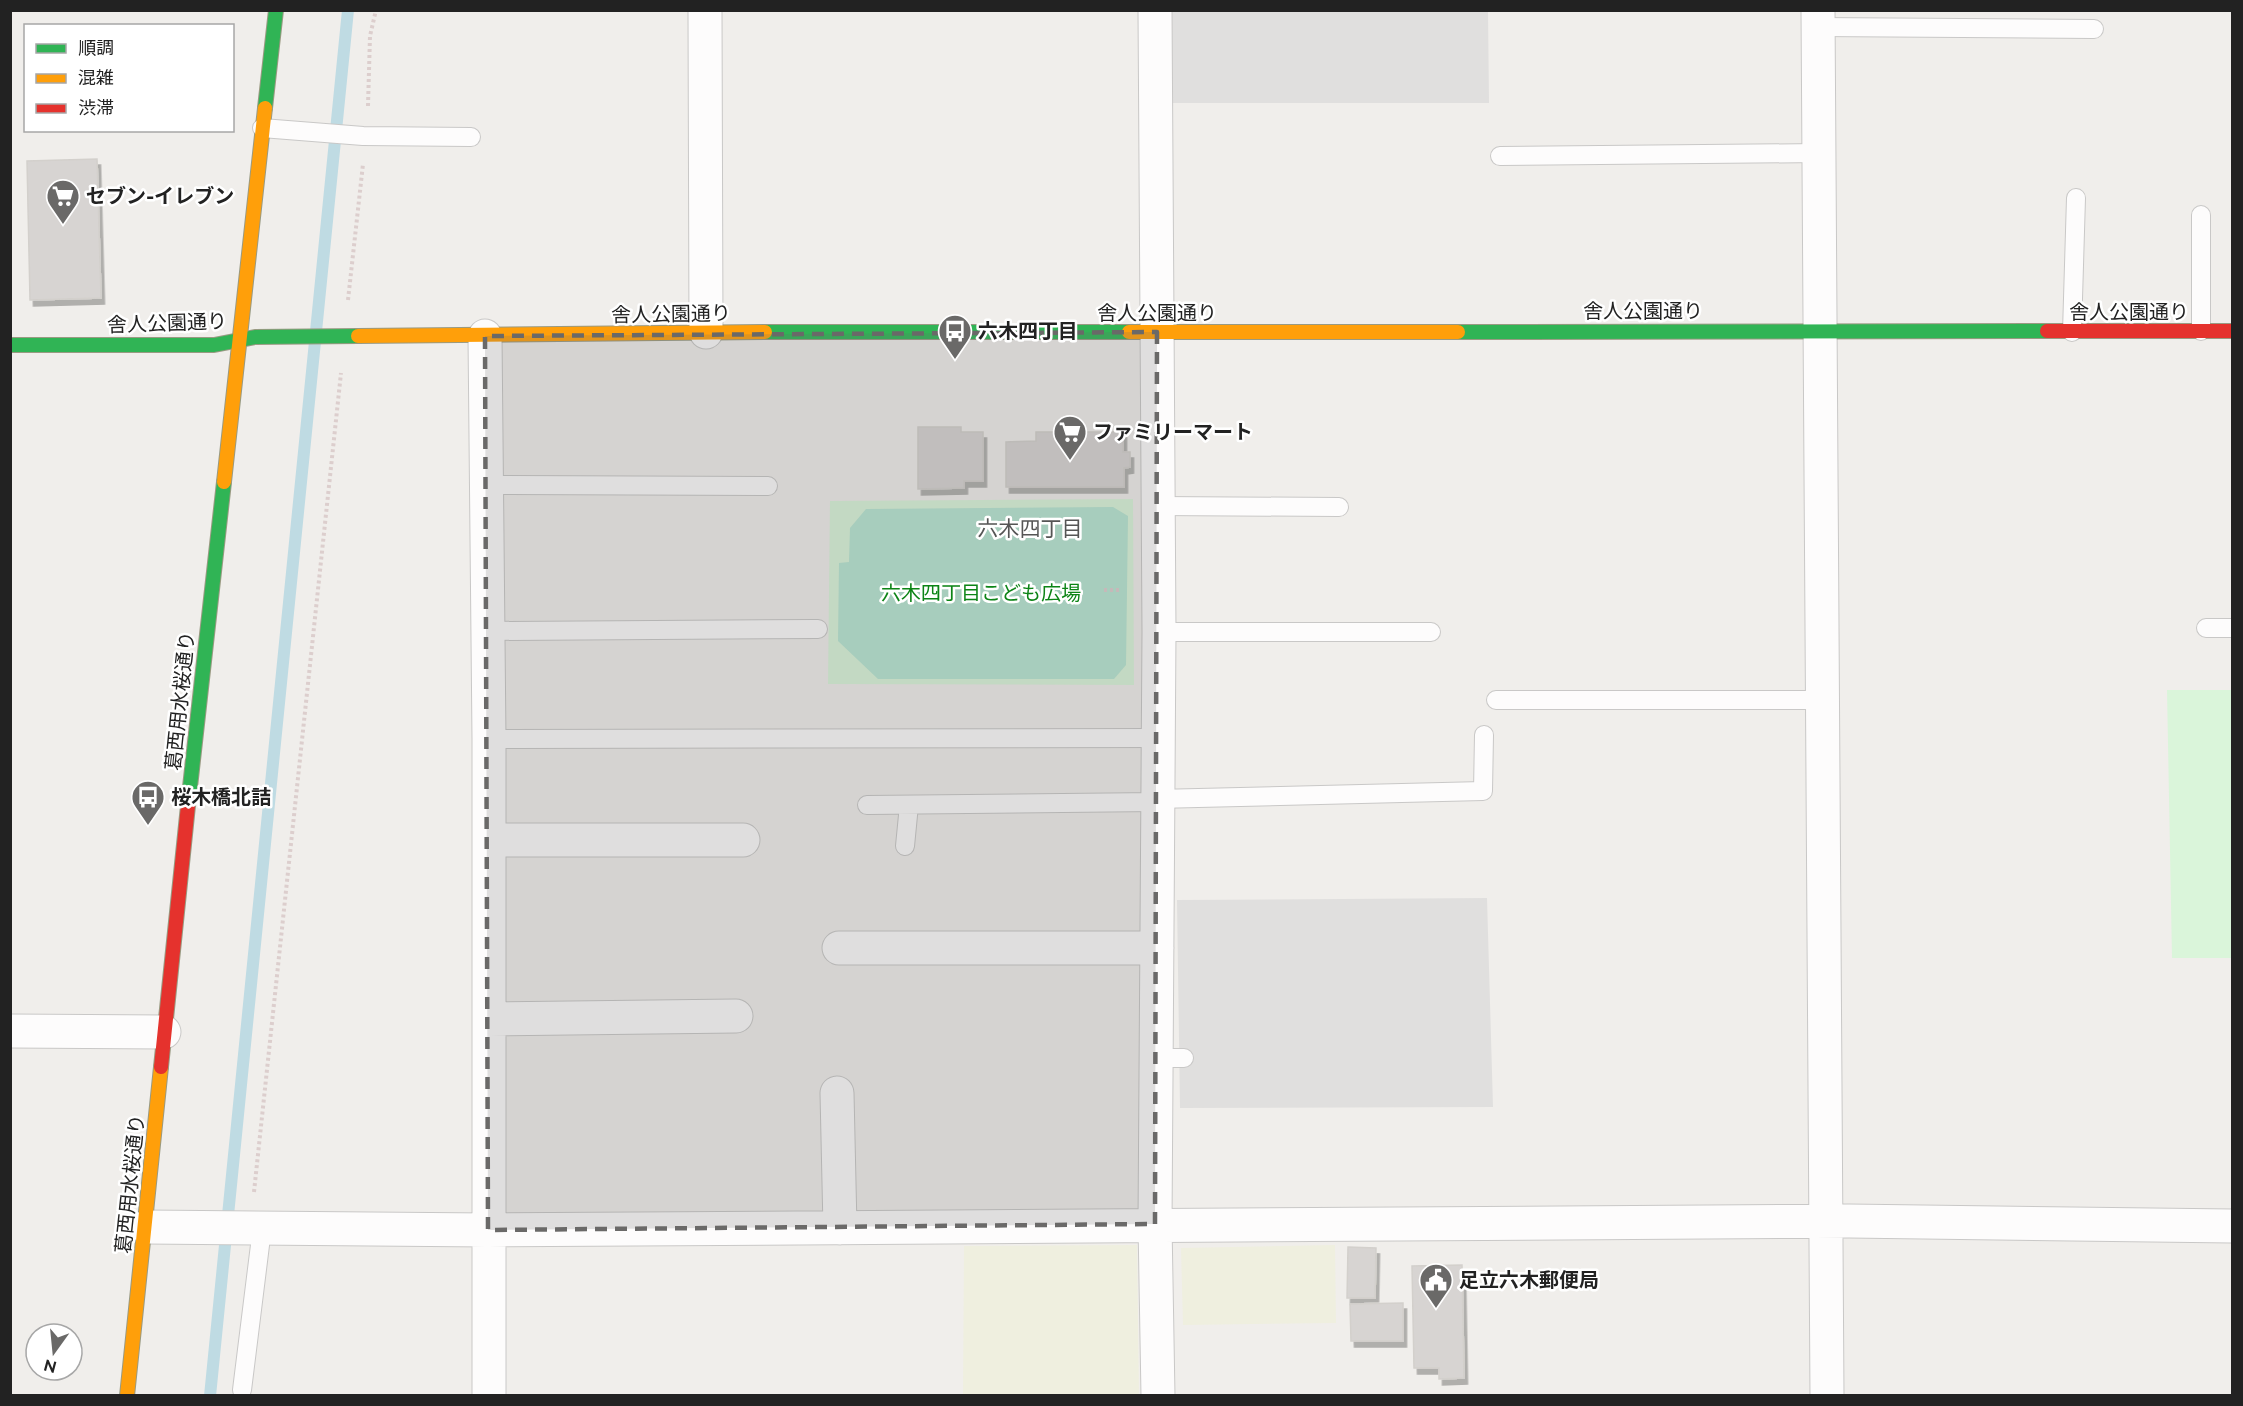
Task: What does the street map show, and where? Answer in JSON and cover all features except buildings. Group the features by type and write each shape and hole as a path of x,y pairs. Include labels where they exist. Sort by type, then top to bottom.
{"street":[{"name":"葛西用水桜通り","path":"127,1395 238,340 276,10"},
{"path":"705,10 706,332"},
{"path":"1155,10 1159,632 1156,801 1157,948 1170,1058 1155,1224 1158,1395"},
{"path":"1818,19 1827,1395"},
{"name":"舎人公園通り","path":"10,345 214,345 255,336 485,336 706,332 2232,331"},
{"path":"485,336 489,740 489,1395"},
{"path":"489,840 743,840"},
{"path":"839,948 1157,948"},
{"path":"489,1018 736,1016"},
{"path":"10,1031 164,1032"},
{"path":"837,1093 840,1228"},
{"path":"146,1227 488,1230 1825,1221 2232,1226"}],"lane":[{"path":"1818,19 2094,28"},
{"path":"262,128 365,136 471,137"},
{"path":"1500,156 1819,153"},
{"path":"2072,332 2076,198"},
{"path":"2201,215 2201,331"},
{"path":"487,485 768,486"},
{"path":"1158,506 1339,507"},
{"path":"2206,628 2232,628"},
{"path":"488,631 818,629"},
{"path":"1159,632 1431,632"},
{"path":"1496,700 1822,700"},
{"path":"867,805 1156,801 1483,791 1484,735"},
{"path":"489,740 1157,738"},
{"path":"905,846 909,805"},
{"path":"242,1390 256,1229"}],"path":[{"path":"256,1229 365,136 370,36 376,10"}],"highlighted area":[{"path":"1157,332 1155,1224 488,1230 485,336"}],"green space":[{"name":"六木四丁目こども広場","path":"1133,499 1134,685 828,684 830,501"},
{"name":"六木四丁目こども広場","path":"1113,507 1128,516 1126,665 1114,679 878,679 838,641 839,563 849,562 850,528 866,509"},
{"path":"2167,690 2232,690 2232,958 2172,958"},
{"path":"1137,1245 1139,1395 963,1395 964,1246"},
{"path":"1335,1245 1336,1323 1183,1325 1181,1248"}],"shaded area":[{"path":"1168,11 1488,11 1489,103 1169,103"},
{"path":"1487,898 1493,1107 1180,1108 1177,900"}],"waterway":[{"path":"210,1396 348,10"}],"traffic: fast":[{"path":"265,108 276,10"},
{"path":"1458,332 2047,331"},
{"path":"765,332 1129,332"},
{"path":"10,345 214,345 255,337 358,336"},
{"path":"189,796 224,482"}],"traffic: slow":[{"path":"224,482 265,108"},
{"path":"358,336 765,332"},
{"path":"1129,332 1458,332"},
{"path":"127,1396 161,1067"}],"traffic: jam":[{"path":"2047,331 2232,331"},
{"path":"161,1067 189,796"}],"place":[{"name":"セブン-イレブン","path":"63,225"},
{"name":"六木四丁目","path":"955,360"},
{"name":"ファミリーマート","path":"1070,461"},
{"name":"桜木橋北詰","path":"148,826"},
{"name":"足立六木郵便局","path":"1436,1309"}],"district":[{"name":"六木四丁目","path":"1030,529"}]}
